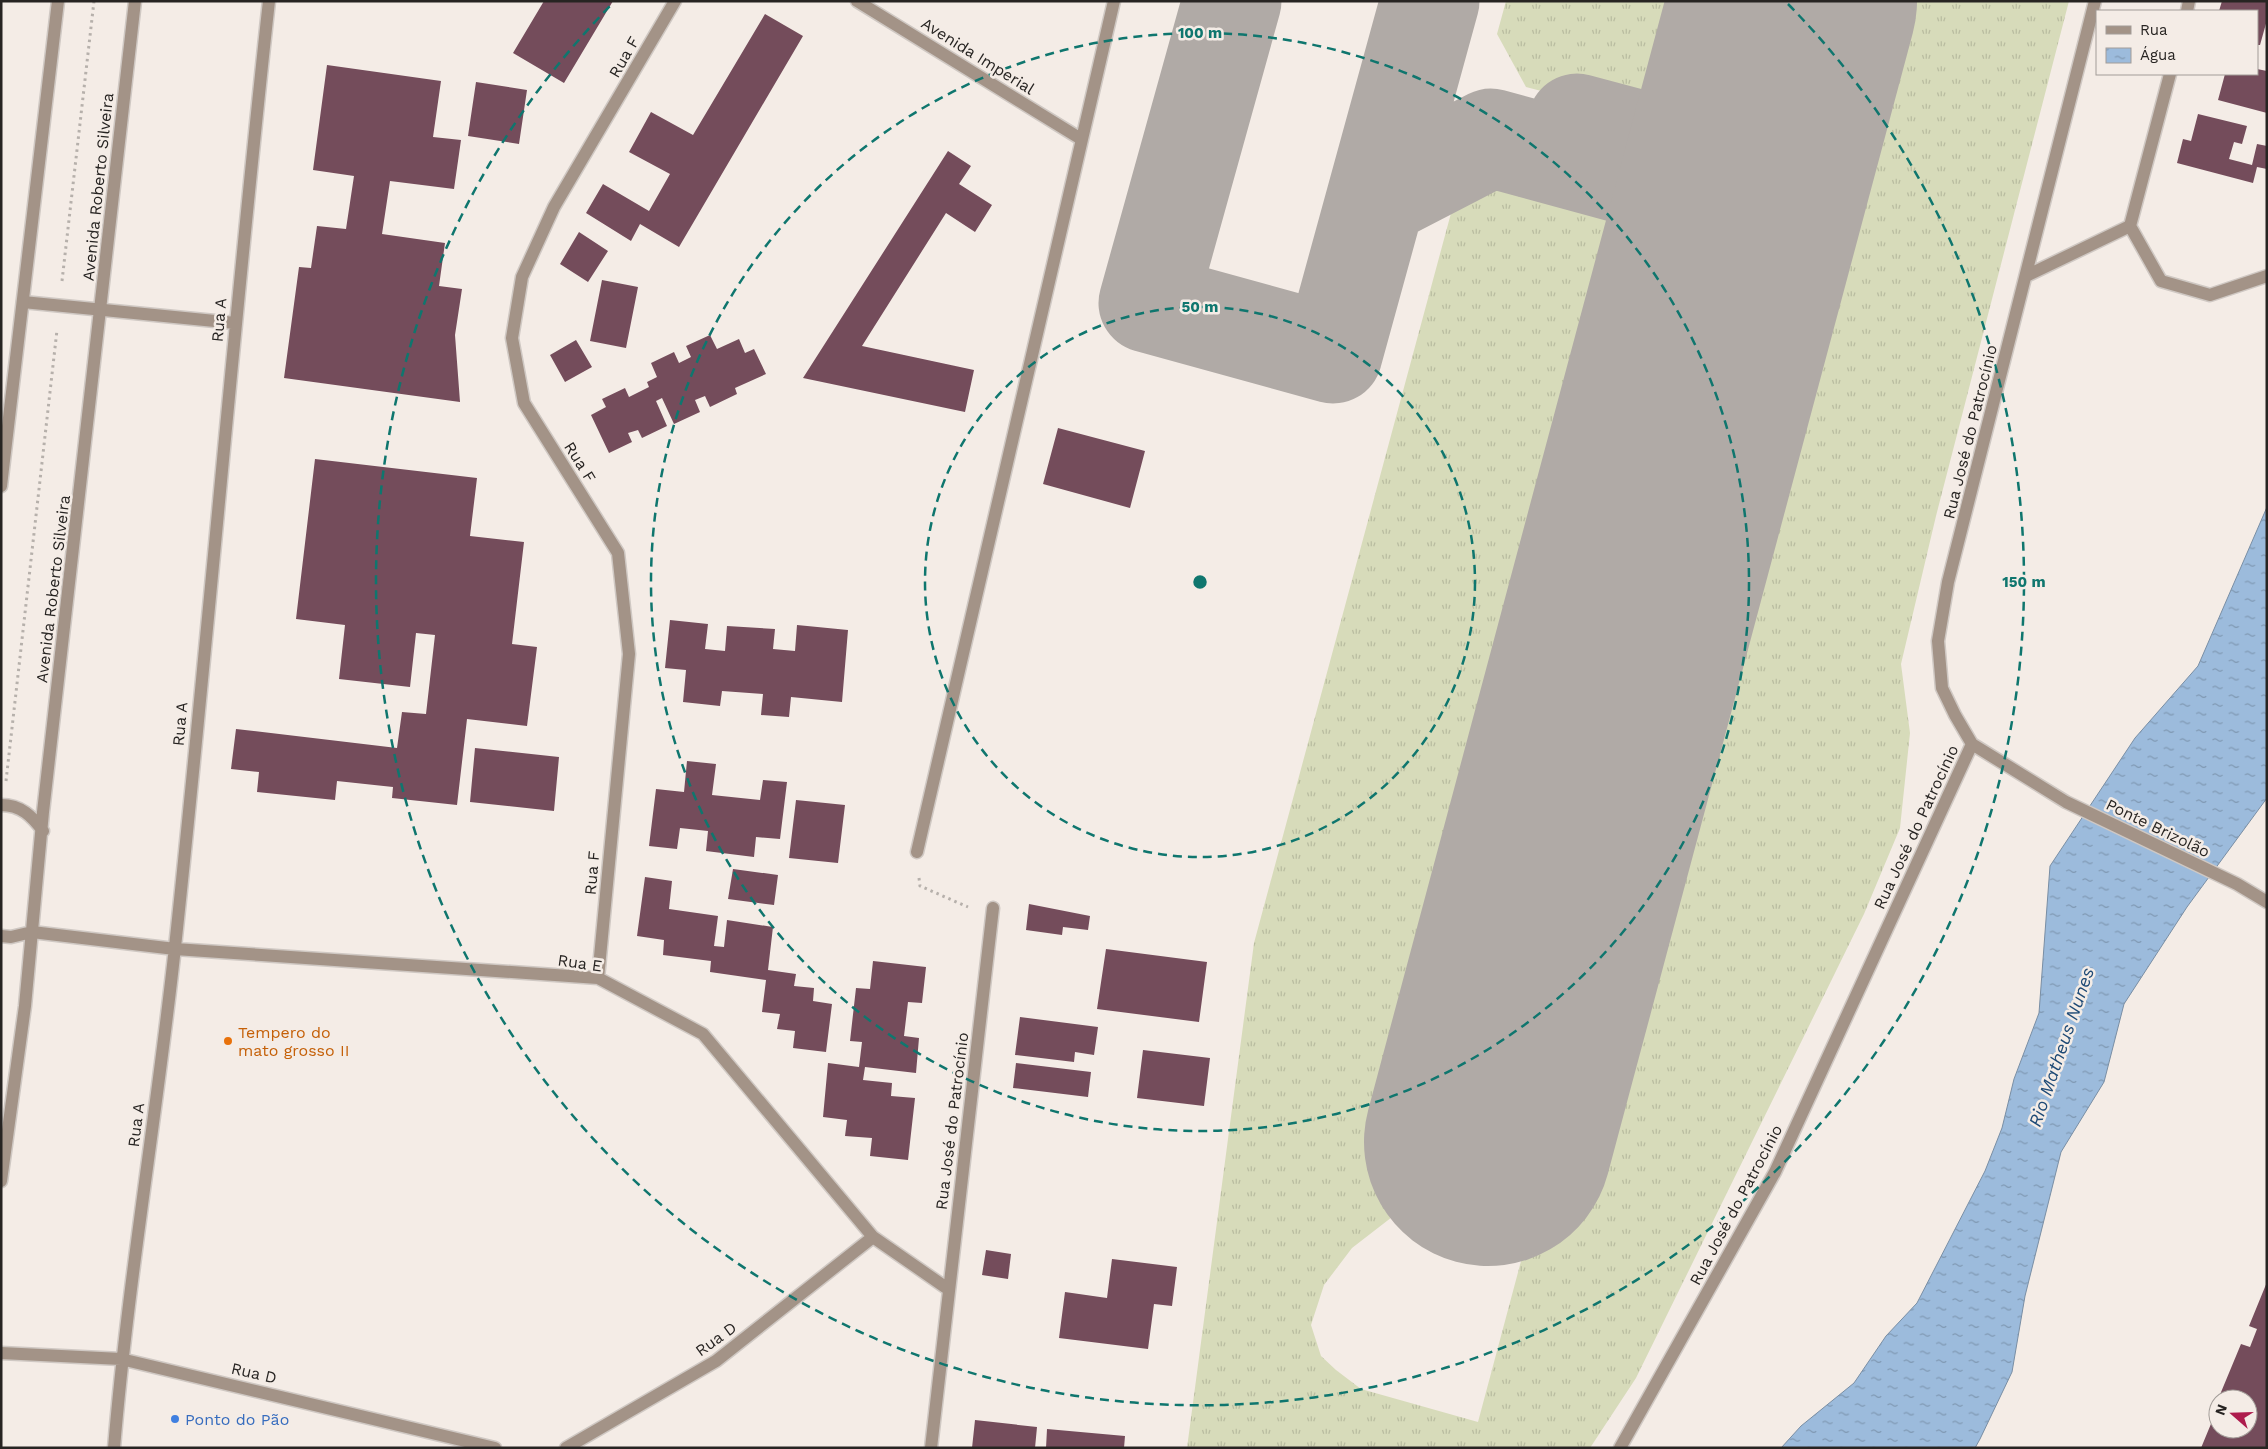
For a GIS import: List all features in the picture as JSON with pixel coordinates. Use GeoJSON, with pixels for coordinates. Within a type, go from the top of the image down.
{"type":"FeatureCollection","features":[{"type":"Feature","properties":{"kind":"street"},"geometry":{"type":"LineString","coordinates":[[1,486],[58,1]]}},
{"type":"Feature","properties":{"kind":"street","name":"Avenida Roberto Silveira"},"geometry":{"type":"LineString","coordinates":[[1,1180],[25,1006],[46,792],[135,1]]}},
{"type":"Feature","properties":{"kind":"street","name":"Rua A"},"geometry":{"type":"LineString","coordinates":[[114,1448],[121,1359],[175,949],[235,323],[269,1]]}},
{"type":"Feature","properties":{"kind":"street","name":"Rua F"},"geometry":{"type":"LineString","coordinates":[[598,978],[629,654],[618,553],[524,403],[512,338],[522,277],[554,207],[675,1]]}},
{"type":"Feature","properties":{"kind":"street","name":"Avenida Imperial"},"geometry":{"type":"LineString","coordinates":[[857,1],[1081,139]]}},
{"type":"Feature","properties":{"kind":"street"},"geometry":{"type":"LineString","coordinates":[[917,852],[1114,1]]}},
{"type":"Feature","properties":{"kind":"street","name":"Rua José do Patrocínio"},"geometry":{"type":"LineString","coordinates":[[1620,1448],[1775,1172],[1972,744],[1942,688],[1938,641],[1948,582],[2095,1]]}},
{"type":"Feature","properties":{"kind":"street"},"geometry":{"type":"LineString","coordinates":[[2170,75],[2130,226],[2161,281],[2210,295],[2267,276]]}},
{"type":"Feature","properties":{"kind":"street"},"geometry":{"type":"LineString","coordinates":[[2026,276],[2130,226]]}},
{"type":"Feature","properties":{"kind":"street"},"geometry":{"type":"LineString","coordinates":[[23,302],[101,308],[235,323]]}},
{"type":"Feature","properties":{"kind":"street","name":"Ponte Brizolão"},"geometry":{"type":"LineString","coordinates":[[1972,744],[2066,802],[2237,884],[2267,902]]}},
{"type":"Feature","properties":{"kind":"street"},"geometry":{"type":"LineString","coordinates":[[1,805],[12,805],[30,814],[43,831]]}},
{"type":"Feature","properties":{"kind":"street","name":"Rua José do Patrocínio"},"geometry":{"type":"LineString","coordinates":[[931,1448],[993,908]]}},
{"type":"Feature","properties":{"kind":"street","name":"Rua E"},"geometry":{"type":"LineString","coordinates":[[1,936],[11,937],[32,932],[175,949],[598,978],[703,1034],[872,1237],[948,1289]]}},
{"type":"Feature","properties":{"kind":"street","name":"Rua D"},"geometry":{"type":"LineString","coordinates":[[566,1448],[716,1361],[872,1237]]}},
{"type":"Feature","properties":{"kind":"street","name":"Rua D"},"geometry":{"type":"LineString","coordinates":[[1,1353],[121,1359],[495,1448]]}},
{"type":"Feature","properties":{"kind":"path"},"geometry":{"type":"LineString","coordinates":[[62,284],[94,1]]}},
{"type":"Feature","properties":{"kind":"path"},"geometry":{"type":"LineString","coordinates":[[5,790],[57,324]]}},
{"type":"Feature","properties":{"kind":"path"},"geometry":{"type":"LineString","coordinates":[[917,852],[920,886],[964,906],[993,908]]}},
{"type":"Feature","properties":{"kind":"green space"},"geometry":{"type":"Polygon","coordinates":[[[1506,1],[1732,1],[1706,98],[1656,121],[1526,87],[1497,34],[1506,1]]]}},
{"type":"Feature","properties":{"kind":"green space"},"geometry":{"type":"Polygon","coordinates":[[[1858,1],[2069,1],[1936,516],[1901,664],[1910,733],[1900,828],[1864,914],[1636,1378],[1590,1448],[1187,1448],[1254,943],[1457,191],[1503,164],[1643,205],[1663,253],[1405,1207],[1352,1248],[1324,1285],[1311,1325],[1321,1356],[1361,1389],[1478,1422],[1858,1]]]}},
{"type":"Feature","properties":{"kind":"water","name":"Rio Matheus Nunes"},"geometry":{"type":"Polygon","coordinates":[[[2267,507],[2267,798],[2187,907],[2124,1004],[2104,1082],[2061,1152],[2025,1296],[2012,1372],[1980,1439],[1975,1448],[1781,1448],[1801,1426],[1854,1383],[1886,1336],[1917,1303],[1985,1171],[2002,1128],[2014,1079],[2039,1013],[2050,866],[2135,738],[2198,666],[2267,507]]]}},
{"type":"Feature","properties":{"kind":"building"},"geometry":{"type":"Polygon","coordinates":[[[544,1],[613,1],[564,83],[513,53],[544,1]]]}},
{"type":"Feature","properties":{"kind":"building"},"geometry":{"type":"Polygon","coordinates":[[[2222,1],[2267,1],[2267,20],[2260,45],[2258,45],[2258,10],[2219,10],[2222,1]]]}},
{"type":"Feature","properties":{"kind":"building"},"geometry":{"type":"Polygon","coordinates":[[[765,14],[803,36],[679,247],[640,224],[631,241],[586,213],[603,184],[649,211],[670,174],[629,152],[651,112],[693,135],[765,14]]]}},
{"type":"Feature","properties":{"kind":"building"},"geometry":{"type":"Polygon","coordinates":[[[327,65],[441,81],[433,137],[461,140],[454,189],[390,181],[382,234],[445,243],[439,286],[462,289],[455,335],[460,402],[284,378],[299,267],[311,268],[317,226],[346,229],[354,176],[313,170],[327,65]]]}},
{"type":"Feature","properties":{"kind":"building"},"geometry":{"type":"Polygon","coordinates":[[[2258,69],[2267,71],[2267,113],[2218,100],[2225,75],[2258,75],[2258,69]]]}},
{"type":"Feature","properties":{"kind":"building"},"geometry":{"type":"Polygon","coordinates":[[[476,82],[527,90],[519,144],[468,136],[476,82]]]}},
{"type":"Feature","properties":{"kind":"building"},"geometry":{"type":"Polygon","coordinates":[[[2198,114],[2247,126],[2242,144],[2234,142],[2229,159],[2252,165],[2257,144],[2267,146],[2267,169],[2257,167],[2253,183],[2177,163],[2183,139],[2191,141],[2198,114]]]}},
{"type":"Feature","properties":{"kind":"building"},"geometry":{"type":"Polygon","coordinates":[[[948,151],[971,166],[959,184],[992,205],[975,232],[946,213],[862,346],[974,370],[965,412],[803,378],[948,151]]]}},
{"type":"Feature","properties":{"kind":"building"},"geometry":{"type":"Polygon","coordinates":[[[579,232],[608,251],[588,282],[560,264],[579,232]]]}},
{"type":"Feature","properties":{"kind":"building"},"geometry":{"type":"Polygon","coordinates":[[[602,280],[638,287],[626,348],[590,341],[602,280]]]}},
{"type":"Feature","properties":{"kind":"building"},"geometry":{"type":"Polygon","coordinates":[[[710,335],[717,349],[739,339],[745,353],[754,349],[766,374],[735,388],[737,394],[710,407],[705,396],[695,400],[700,412],[674,424],[662,398],[656,401],[667,426],[642,438],[638,430],[628,433],[632,442],[609,453],[591,415],[606,407],[602,399],[625,388],[629,397],[649,387],[647,382],[657,377],[651,363],[674,352],[679,363],[691,357],[686,346],[710,335]]]}},
{"type":"Feature","properties":{"kind":"building"},"geometry":{"type":"Polygon","coordinates":[[[576,340],[592,367],[565,382],[550,355],[576,340]]]}},
{"type":"Feature","properties":{"kind":"building"},"geometry":{"type":"Polygon","coordinates":[[[1058,428],[1145,451],[1130,508],[1043,484],[1058,428]]]}},
{"type":"Feature","properties":{"kind":"building"},"geometry":{"type":"Polygon","coordinates":[[[315,459],[477,478],[470,536],[524,542],[512,644],[537,647],[527,726],[467,719],[457,805],[392,798],[393,787],[337,781],[335,800],[257,792],[259,772],[231,769],[236,729],[397,748],[402,712],[426,714],[435,635],[416,633],[410,687],[339,679],[345,625],[296,619],[315,459]]]}},
{"type":"Feature","properties":{"kind":"building"},"geometry":{"type":"Polygon","coordinates":[[[670,620],[708,624],[705,649],[725,651],[727,626],[775,629],[773,649],[795,651],[797,625],[848,630],[842,702],[791,697],[789,717],[761,715],[763,694],[722,691],[720,706],[683,702],[686,670],[665,668],[670,620]]]}},
{"type":"Feature","properties":{"kind":"building"},"geometry":{"type":"Polygon","coordinates":[[[475,748],[559,757],[554,811],[470,802],[475,748]]]}},
{"type":"Feature","properties":{"kind":"building"},"geometry":{"type":"Polygon","coordinates":[[[687,761],[716,764],[712,795],[760,800],[763,780],[787,782],[780,839],[756,837],[754,857],[706,851],[708,831],[680,828],[677,849],[649,846],[656,789],[684,792],[687,761]]]}},
{"type":"Feature","properties":{"kind":"building"},"geometry":{"type":"Polygon","coordinates":[[[796,800],[845,805],[838,863],[789,858],[796,800]]]}},
{"type":"Feature","properties":{"kind":"building"},"geometry":{"type":"Polygon","coordinates":[[[733,869],[778,875],[774,905],[728,899],[733,869]]]}},
{"type":"Feature","properties":{"kind":"building"},"geometry":{"type":"Polygon","coordinates":[[[645,877],[672,881],[669,909],[718,916],[714,946],[724,947],[727,920],[773,927],[768,970],[796,974],[794,986],[814,988],[813,1001],[832,1004],[826,1052],[793,1048],[795,1031],[777,1029],[780,1014],[762,1012],[766,980],[710,972],[711,961],[663,955],[664,940],[637,936],[645,877]]]}},
{"type":"Feature","properties":{"kind":"building"},"geometry":{"type":"Polygon","coordinates":[[[1029,904],[1090,916],[1088,930],[1063,927],[1062,935],[1026,930],[1029,904]]]}},
{"type":"Feature","properties":{"kind":"building"},"geometry":{"type":"Polygon","coordinates":[[[1106,949],[1207,962],[1199,1022],[1097,1009],[1106,949]]]}},
{"type":"Feature","properties":{"kind":"building"},"geometry":{"type":"Polygon","coordinates":[[[873,961],[926,967],[922,1003],[908,1002],[904,1036],[919,1038],[916,1073],[865,1067],[863,1080],[892,1083],[891,1096],[915,1098],[908,1160],[870,1156],[872,1138],[845,1136],[847,1120],[823,1117],[828,1063],[859,1067],[862,1042],[850,1041],[856,988],[870,989],[873,961]]]}},
{"type":"Feature","properties":{"kind":"building"},"geometry":{"type":"Polygon","coordinates":[[[1020,1017],[1098,1027],[1094,1055],[1075,1052],[1074,1062],[1015,1055],[1020,1017]]]}},
{"type":"Feature","properties":{"kind":"building"},"geometry":{"type":"Polygon","coordinates":[[[1143,1050],[1210,1058],[1204,1106],[1137,1098],[1143,1050]]]}},
{"type":"Feature","properties":{"kind":"building"},"geometry":{"type":"Polygon","coordinates":[[[1016,1063],[1091,1072],[1088,1097],[1013,1088],[1016,1063]]]}},
{"type":"Feature","properties":{"kind":"building"},"geometry":{"type":"Polygon","coordinates":[[[986,1250],[1011,1254],[1008,1279],[982,1275],[986,1250]]]}},
{"type":"Feature","properties":{"kind":"building"},"geometry":{"type":"Polygon","coordinates":[[[1112,1259],[1177,1267],[1172,1306],[1154,1304],[1148,1349],[1059,1338],[1065,1292],[1107,1298],[1112,1259]]]}},
{"type":"Feature","properties":{"kind":"building"},"geometry":{"type":"Polygon","coordinates":[[[2267,1282],[2267,1448],[2201,1448],[2208,1431],[2208,1439],[2258,1439],[2258,1389],[2222,1389],[2241,1344],[2250,1347],[2257,1329],[2249,1326],[2267,1282]]]}},
{"type":"Feature","properties":{"kind":"building"},"geometry":{"type":"Polygon","coordinates":[[[975,1420],[1037,1427],[1035,1448],[972,1448],[975,1420]]]}},
{"type":"Feature","properties":{"kind":"building"},"geometry":{"type":"Polygon","coordinates":[[[1047,1429],[1125,1436],[1124,1448],[1046,1448],[1047,1429]]]}},
{"type":"Feature","properties":{"kind":"taxiway"},"geometry":{"type":"LineString","coordinates":[[1232,1],[1148,303],[1333,354],[1430,1]]}},
{"type":"Feature","properties":{"kind":"taxiway"},"geometry":{"type":"LineString","coordinates":[[1577,123],[1667,147],[1761,121]]}},
{"type":"Feature","properties":{"kind":"taxiway"},"geometry":{"type":"LineString","coordinates":[[1377,197],[1491,138],[1660,184],[1718,282]]}},
{"type":"Feature","properties":{"kind":"runway"},"geometry":{"type":"LineString","coordinates":[[1488,1142],[1793,1]]}},
{"type":"Feature","properties":{"kind":"place","name":"Tempero do mato grosso II"},"geometry":{"type":"Point","coordinates":[228,1041]}},
{"type":"Feature","properties":{"kind":"place","name":"Ponto do Pão"},"geometry":{"type":"Point","coordinates":[175,1419]}}]}
